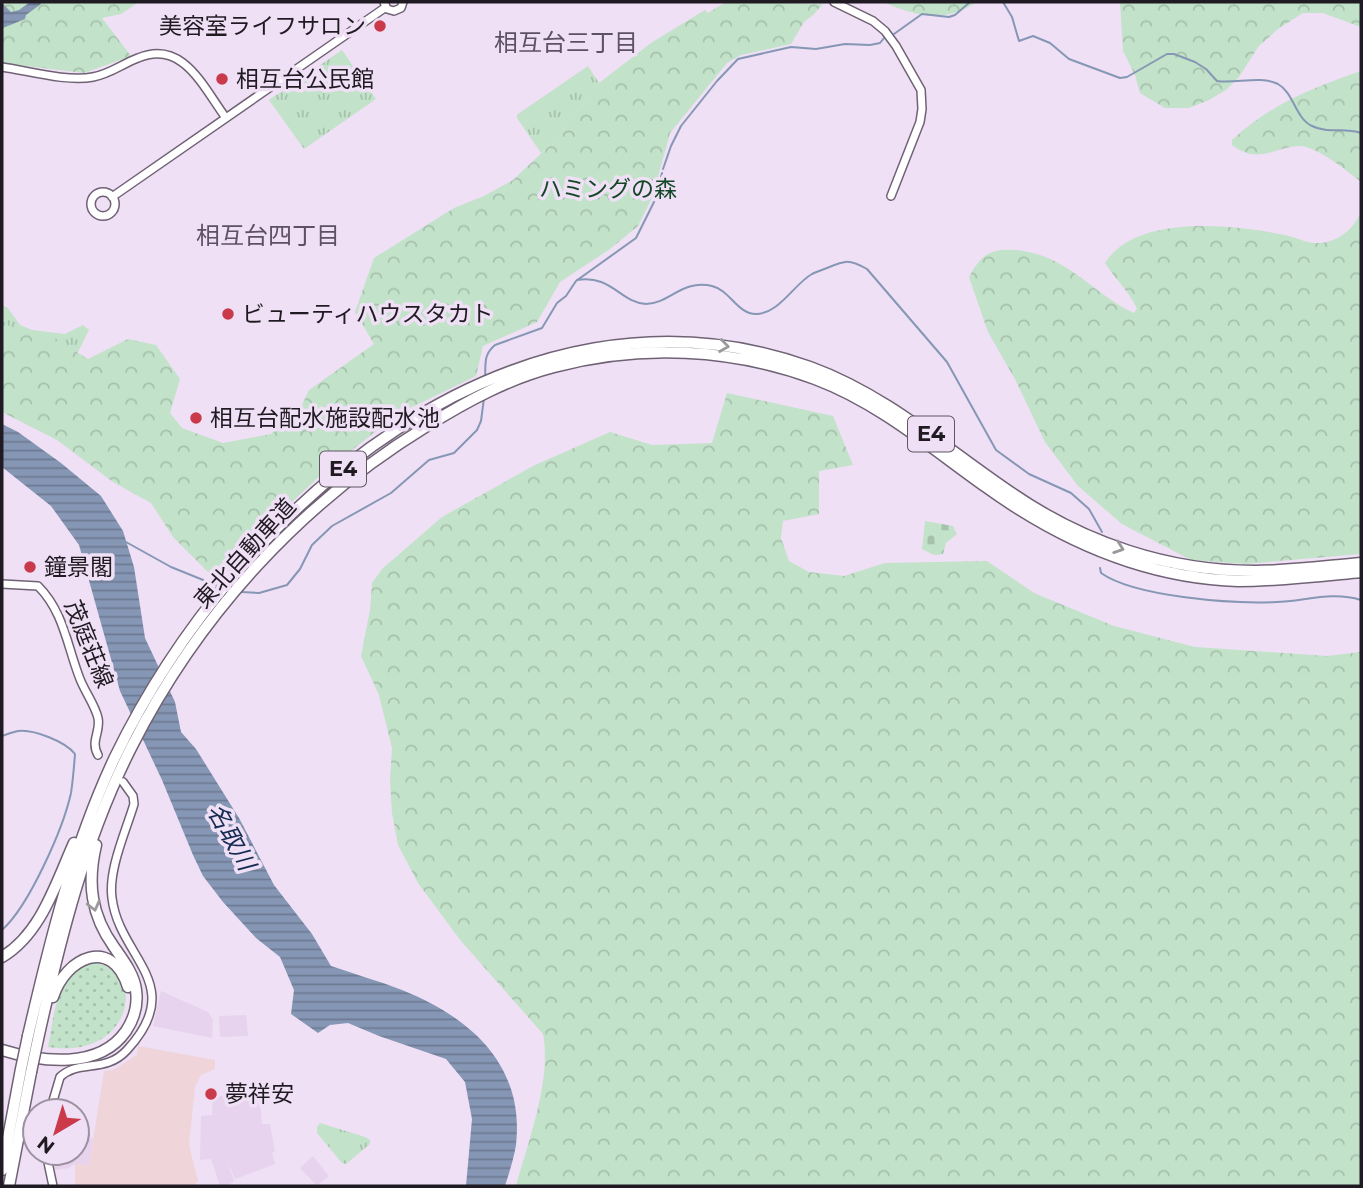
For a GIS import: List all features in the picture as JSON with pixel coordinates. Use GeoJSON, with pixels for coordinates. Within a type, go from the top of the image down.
{"type":"FeatureCollection","features":[{"type":"Feature","properties":{"kind":"highway","name":"東北自動車道"},"geometry":{"type":"LineString","coordinates":[[36,1039],[50,941],[94,806],[141,707],[186,639],[295,511],[350,464],[401,426],[428,410],[477,391],[528,364],[605,346],[633,343],[694,342],[762,353],[813,369],[873,396],[916,423],[1032,507],[1076,531],[1116,547],[1153,559],[1220,569],[1261,571],[1361,563]]}},
{"type":"Feature","properties":{"kind":"highway","name":"東北自動車道"},"geometry":{"type":"LineString","coordinates":[[491,384],[553,367],[621,354],[683,352],[755,362],[817,380],[856,398],[909,430],[1034,520],[1114,558],[1162,572],[1228,580],[1269,580],[1361,572]]}},
{"type":"Feature","properties":{"kind":"highway","name":"東北自動車道"},"geometry":{"type":"LineString","coordinates":[[2,1170],[77,884],[121,769],[126,742],[234,583]]}},
{"type":"Feature","properties":{"kind":"highway"},"geometry":{"type":"LineString","coordinates":[[2,957],[30,933],[126,742]]}},
{"type":"Feature","properties":{"kind":"highway"},"geometry":{"type":"LineString","coordinates":[[2,1046],[43,1059],[75,1059],[111,1047],[131,1022],[136,1000],[134,983],[127,966],[99,922],[91,891],[95,849],[121,769]]}},
{"type":"Feature","properties":{"kind":"highway"},"geometry":{"type":"LineString","coordinates":[[2,951],[27,930],[55,885]]}},
{"type":"Feature","properties":{"kind":"highway"},"geometry":{"type":"LineString","coordinates":[[2,1046],[38,1053],[67,1054],[95,1047],[111,1038],[125,1019],[129,1003],[126,980],[118,967],[105,959],[92,957],[70,967],[56,989],[36,1039]]}},
{"type":"Feature","properties":{"kind":"highway"},"geometry":{"type":"LineString","coordinates":[[9,1186],[13,1162],[22,1140],[29,1071]]}},
{"type":"Feature","properties":{"kind":"street"},"geometry":{"type":"LineString","coordinates":[[112,197],[385,4],[392,11],[397,10],[403,2]]}},
{"type":"Feature","properties":{"kind":"street"},"geometry":{"type":"LineString","coordinates":[[834,2],[873,21],[885,31],[921,90],[920,122],[891,196]]}},
{"type":"Feature","properties":{"kind":"street"},"geometry":{"type":"LineString","coordinates":[[2,67],[79,78],[93,77],[150,53],[163,52],[181,60],[192,70],[226,118]]}},
{"type":"Feature","properties":{"kind":"street","name":"茂庭荘線"},"geometry":{"type":"LineString","coordinates":[[2,584],[38,586],[52,600],[80,679],[97,716],[99,723],[94,743],[98,755]]}},
{"type":"Feature","properties":{"kind":"street"},"geometry":{"type":"LineString","coordinates":[[54,1097],[60,1077],[72,1069],[101,1065],[117,1059],[132,1044],[150,1013],[151,985],[142,963],[121,928],[112,900],[112,880],[134,804],[133,796],[123,782]]}},
{"type":"Feature","properties":{"kind":"street"},"geometry":{"type":"LineString","coordinates":[[49,1167],[53,1186]]}},
{"type":"Feature","properties":{"kind":"shaded area"},"geometry":{"type":"Polygon","coordinates":[[[161,991],[208,1012],[213,1020],[212,1038],[153,1026],[161,991]]]}},
{"type":"Feature","properties":{"kind":"shaded area"},"geometry":{"type":"Polygon","coordinates":[[[246,1015],[248,1036],[220,1037],[219,1016],[246,1015]]]}},
{"type":"Feature","properties":{"kind":"shaded area"},"geometry":{"type":"Polygon","coordinates":[[[138,1046],[215,1060],[215,1069],[201,1075],[195,1087],[189,1145],[198,1181],[193,1186],[75,1186],[75,1167],[91,1167],[104,1071],[113,1070],[137,1055],[138,1046]]]}},
{"type":"Feature","properties":{"kind":"shaded area"},"geometry":{"type":"Polygon","coordinates":[[[213,1096],[260,1097],[262,1124],[270,1124],[275,1164],[235,1179],[227,1160],[234,1181],[227,1186],[220,1186],[211,1159],[200,1160],[201,1116],[212,1115],[213,1096]]]}},
{"type":"Feature","properties":{"kind":"shaded area"},"geometry":{"type":"Polygon","coordinates":[[[313,1156],[329,1176],[317,1186],[300,1168],[313,1156]]]}},
{"type":"Feature","properties":{"kind":"green space"},"geometry":{"type":"Polygon","coordinates":[[[2,2],[139,2],[121,14],[102,18],[131,56],[84,73],[2,63],[2,2]]]}},
{"type":"Feature","properties":{"kind":"green space","name":"ハミングの森"},"geometry":{"type":"Polygon","coordinates":[[[726,2],[823,4],[804,22],[791,44],[741,55],[727,63],[670,133],[652,198],[638,226],[610,249],[560,282],[537,322],[483,346],[476,376],[398,414],[324,472],[265,527],[217,581],[173,537],[151,503],[113,482],[57,440],[2,412],[2,323],[32,334],[53,337],[88,359],[128,339],[156,345],[180,379],[170,413],[182,428],[223,443],[271,434],[301,407],[309,390],[374,344],[355,312],[374,258],[454,208],[513,180],[552,143],[599,83],[651,43],[705,10],[708,13],[726,2]]]}},
{"type":"Feature","properties":{"kind":"green space"},"geometry":{"type":"Polygon","coordinates":[[[883,2],[977,2],[953,13],[930,15],[907,11],[883,2]]]}},
{"type":"Feature","properties":{"kind":"green space"},"geometry":{"type":"Polygon","coordinates":[[[1120,2],[1361,2],[1361,27],[1323,13],[1303,13],[1278,29],[1258,47],[1239,77],[1226,90],[1189,108],[1165,108],[1140,93],[1135,75],[1123,51],[1120,2]]]}},
{"type":"Feature","properties":{"kind":"green space"},"geometry":{"type":"Polygon","coordinates":[[[342,50],[376,99],[304,149],[269,100],[342,50]]]}},
{"type":"Feature","properties":{"kind":"green space"},"geometry":{"type":"Polygon","coordinates":[[[588,66],[599,83],[541,153],[517,118],[518,114],[588,66]]]}},
{"type":"Feature","properties":{"kind":"green space"},"geometry":{"type":"Polygon","coordinates":[[[1361,71],[1361,182],[1332,160],[1307,147],[1250,154],[1232,145],[1232,140],[1247,127],[1277,107],[1309,91],[1361,71]]]}},
{"type":"Feature","properties":{"kind":"green space"},"geometry":{"type":"Polygon","coordinates":[[[1361,211],[1361,554],[1245,564],[1191,560],[1122,524],[1078,486],[1045,442],[1016,381],[988,332],[969,277],[982,258],[993,252],[1016,250],[1034,253],[1065,267],[1134,313],[1137,309],[1134,303],[1105,263],[1120,247],[1140,236],[1188,226],[1215,226],[1264,231],[1323,243],[1344,234],[1361,211]]]}},
{"type":"Feature","properties":{"kind":"green space"},"geometry":{"type":"Polygon","coordinates":[[[2,306],[7,307],[20,325],[32,330],[65,334],[83,325],[89,330],[71,366],[2,328],[2,306]]]}},
{"type":"Feature","properties":{"kind":"green space"},"geometry":{"type":"Polygon","coordinates":[[[727,393],[833,416],[853,465],[819,471],[819,514],[783,521],[781,538],[789,561],[809,572],[844,576],[885,563],[987,561],[1034,593],[1114,626],[1195,647],[1327,656],[1361,652],[1361,1186],[516,1186],[542,1090],[545,1052],[543,1034],[461,941],[418,883],[398,845],[390,781],[392,748],[379,695],[361,656],[372,583],[382,569],[442,517],[533,466],[610,432],[652,445],[712,443],[727,393]]]}},
{"type":"Feature","properties":{"kind":"green space"},"geometry":{"type":"Polygon","coordinates":[[[925,521],[953,526],[957,534],[946,543],[943,554],[934,555],[922,549],[925,521]]]}},
{"type":"Feature","properties":{"kind":"green space"},"geometry":{"type":"Polygon","coordinates":[[[92,963],[110,968],[121,979],[126,995],[124,1011],[115,1027],[99,1040],[77,1048],[48,1047],[55,1010],[64,985],[80,967],[92,963]]]}},
{"type":"Feature","properties":{"kind":"green space"},"geometry":{"type":"Polygon","coordinates":[[[320,1123],[365,1137],[370,1140],[370,1144],[346,1164],[342,1163],[317,1133],[320,1123]]]}},
{"type":"Feature","properties":{"kind":"water"},"geometry":{"type":"Polygon","coordinates":[[[30,2],[41,4],[26,15],[25,19],[3,28],[2,3],[11,12],[30,2]]]}},
{"type":"Feature","properties":{"kind":"water","name":"名取川"},"geometry":{"type":"Polygon","coordinates":[[[2,424],[18,432],[61,463],[101,496],[123,531],[134,567],[145,638],[175,702],[181,732],[196,749],[239,818],[274,885],[312,934],[331,966],[402,990],[450,1014],[488,1048],[502,1068],[512,1091],[516,1116],[516,1145],[505,1186],[466,1186],[472,1119],[465,1082],[446,1059],[348,1023],[330,1025],[318,1033],[291,1014],[294,990],[280,957],[256,938],[223,902],[203,876],[193,855],[162,780],[120,691],[79,545],[51,506],[2,467],[2,424]]]}},
{"type":"Feature","properties":{"kind":"waterway"},"geometry":{"type":"LineString","coordinates":[[894,34],[922,14],[949,17],[970,2]]}},
{"type":"Feature","properties":{"kind":"waterway"},"geometry":{"type":"LineString","coordinates":[[1003,2],[1012,17],[1019,41],[1033,36],[1050,43],[1069,59],[1120,78],[1127,77],[1167,54],[1174,54],[1195,62],[1217,81],[1271,81],[1288,93],[1302,117],[1312,126],[1324,130],[1361,133]]}},
{"type":"Feature","properties":{"kind":"waterway"},"geometry":{"type":"LineString","coordinates":[[663,169],[681,126],[738,59],[791,47],[816,49],[845,44],[870,45],[880,43],[884,38]]}},
{"type":"Feature","properties":{"kind":"waterway"},"geometry":{"type":"LineString","coordinates":[[485,378],[487,356],[495,345],[542,328],[557,303],[566,296],[576,281],[636,238],[655,200],[662,173]]}},
{"type":"Feature","properties":{"kind":"waterway"},"geometry":{"type":"LineString","coordinates":[[577,280],[599,281],[629,299],[646,304],[662,300],[692,286],[712,286],[724,292],[744,310],[756,314],[772,309],[814,273],[843,262],[861,266],[867,269],[947,362],[996,450],[1029,474],[1071,493],[1089,509],[1102,532]]}},
{"type":"Feature","properties":{"kind":"waterway"},"geometry":{"type":"LineString","coordinates":[[241,592],[259,593],[287,585],[300,569],[312,545],[332,526],[391,493],[429,460],[454,453],[477,430],[484,398]]}},
{"type":"Feature","properties":{"kind":"waterway"},"geometry":{"type":"LineString","coordinates":[[126,542],[171,567],[218,586]]}},
{"type":"Feature","properties":{"kind":"waterway"},"geometry":{"type":"LineString","coordinates":[[1100,568],[1101,573],[1137,588],[1185,597],[1258,602],[1329,596],[1361,600]]}},
{"type":"Feature","properties":{"kind":"waterway"},"geometry":{"type":"LineString","coordinates":[[2,736],[18,731],[41,734],[71,749],[75,754],[71,793],[53,846],[34,886],[2,930]]}},
{"type":"Feature","properties":{"kind":"place","name":"美容室ライフサロン"},"geometry":{"type":"Point","coordinates":[380,26]}},
{"type":"Feature","properties":{"kind":"place","name":"相互台公民館"},"geometry":{"type":"Point","coordinates":[222,79]}},
{"type":"Feature","properties":{"kind":"place","name":"ビューティハウスタカト"},"geometry":{"type":"Point","coordinates":[228,314]}},
{"type":"Feature","properties":{"kind":"place","name":"相互台配水施設配水池"},"geometry":{"type":"Point","coordinates":[196,418]}},
{"type":"Feature","properties":{"kind":"place","name":"鐘景閣"},"geometry":{"type":"Point","coordinates":[30,567]}},
{"type":"Feature","properties":{"kind":"place","name":"夢祥安"},"geometry":{"type":"Point","coordinates":[211,1094]}},
{"type":"Feature","properties":{"kind":"district","name":"相互台三丁目"},"geometry":{"type":"Point","coordinates":[566,43]}},
{"type":"Feature","properties":{"kind":"district","name":"相互台四丁目"},"geometry":{"type":"Point","coordinates":[268,236]}}]}
